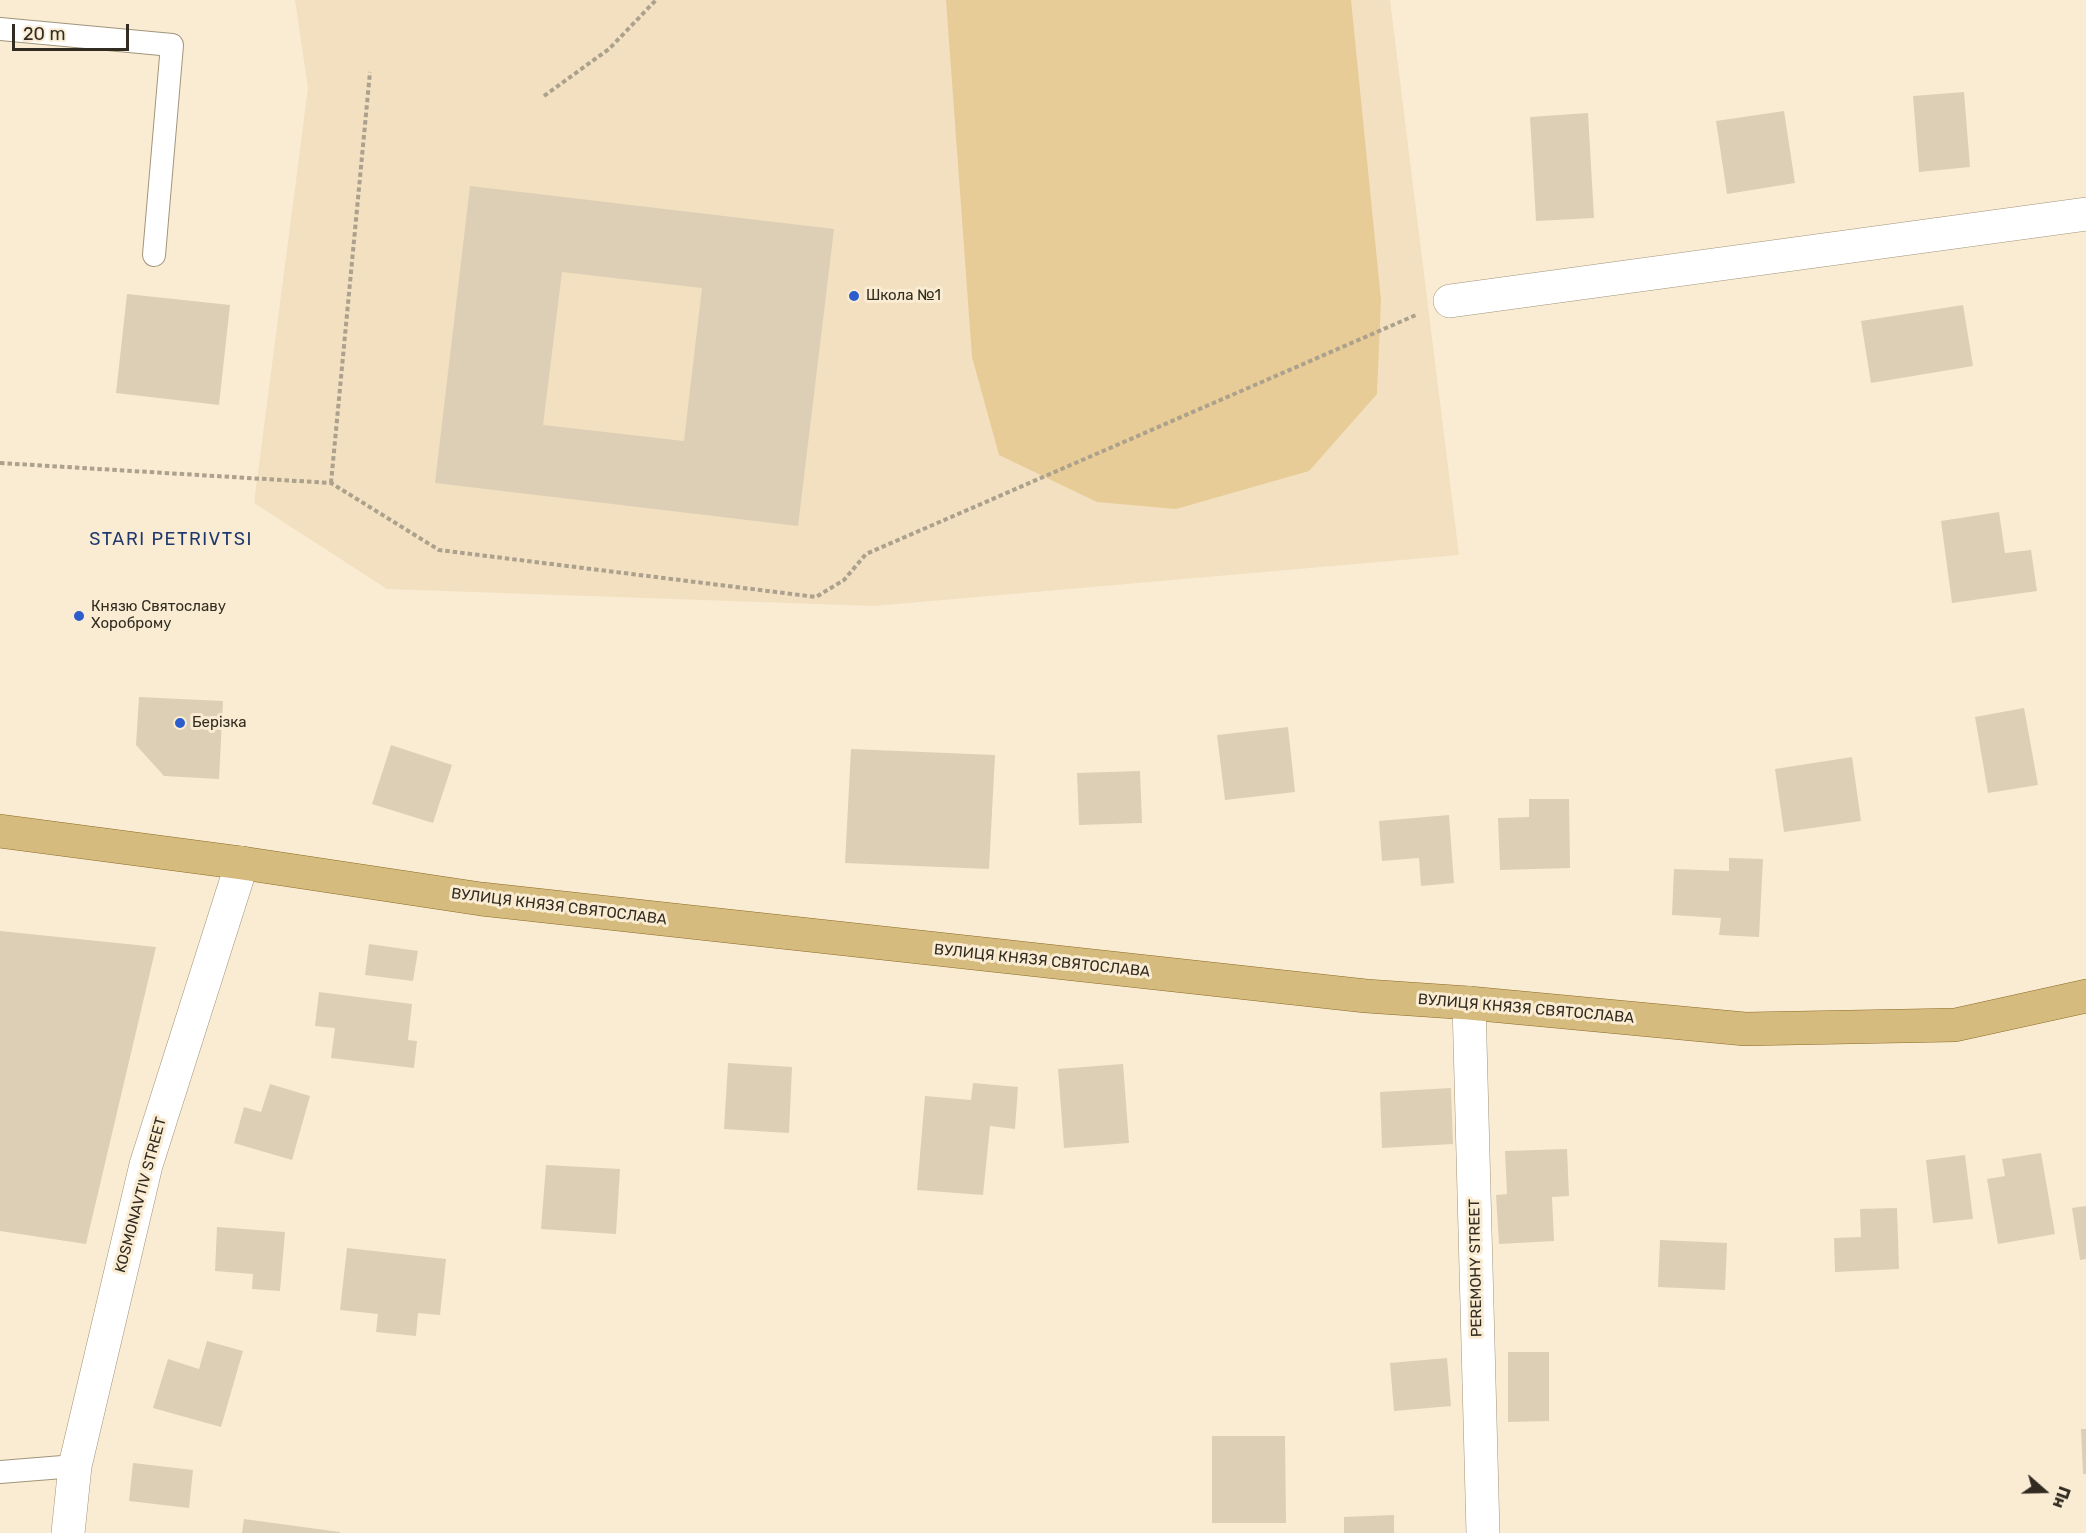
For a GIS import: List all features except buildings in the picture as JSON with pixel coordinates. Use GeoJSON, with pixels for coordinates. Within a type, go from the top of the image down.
{"type":"FeatureCollection","features":[{"type":"Feature","properties":{"kind":"main road","name":"ВУЛИЦЯ КНЯЗЯ СВЯТОСЛАВА"},"geometry":{"type":"LineString","coordinates":[[0,831],[242,863],[504,902],[1366,996],[1469,1003],[1744,1029],[1955,1025],[2086,996]]}},
{"type":"Feature","properties":{"kind":"street"},"geometry":{"type":"LineString","coordinates":[[1450,301],[2086,214]]}},
{"type":"Feature","properties":{"kind":"street","name":"KOSMONAVTIV STREET"},"geometry":{"type":"LineString","coordinates":[[68,1533],[75,1466],[146,1165],[242,863]]}},
{"type":"Feature","properties":{"kind":"street","name":"PEREMOHY STREET"},"geometry":{"type":"LineString","coordinates":[[1469,1003],[1483,1533]]}},
{"type":"Feature","properties":{"kind":"lane"},"geometry":{"type":"LineString","coordinates":[[0,28],[172,45],[154,255]]}},
{"type":"Feature","properties":{"kind":"lane"},"geometry":{"type":"LineString","coordinates":[[0,1472],[75,1466]]}},
{"type":"Feature","properties":{"kind":"path"},"geometry":{"type":"LineString","coordinates":[[544,96],[609,50],[656,0]]}},
{"type":"Feature","properties":{"kind":"path"},"geometry":{"type":"LineString","coordinates":[[331,483],[370,72]]}},
{"type":"Feature","properties":{"kind":"path"},"geometry":{"type":"LineString","coordinates":[[0,462],[331,483],[439,550],[816,597],[844,580],[866,554],[1450,301]]}},
{"type":"Feature","properties":{"kind":"shaded area","name":"Школа №1"},"geometry":{"type":"Polygon","coordinates":[[[295,0],[1390,0],[1459,555],[874,606],[387,589],[254,503],[308,88],[295,0]]]}},
{"type":"Feature","properties":{"kind":"shaded area"},"geometry":{"type":"Polygon","coordinates":[[[946,0],[1351,0],[1381,300],[1377,394],[1309,471],[1176,509],[1097,502],[999,455],[972,357],[946,0]]]}},
{"type":"Feature","properties":{"kind":"place","name":"Школа №1"},"geometry":{"type":"Point","coordinates":[854,296]}},
{"type":"Feature","properties":{"kind":"place","name":"Князю Святославу Хороброму"},"geometry":{"type":"Point","coordinates":[79,616]}},
{"type":"Feature","properties":{"kind":"place","name":"Берізка"},"geometry":{"type":"Point","coordinates":[180,723]}},
{"type":"Feature","properties":{"kind":"district","name":"STARI PETRIVTSI"},"geometry":{"type":"Point","coordinates":[171,540]}}]}
